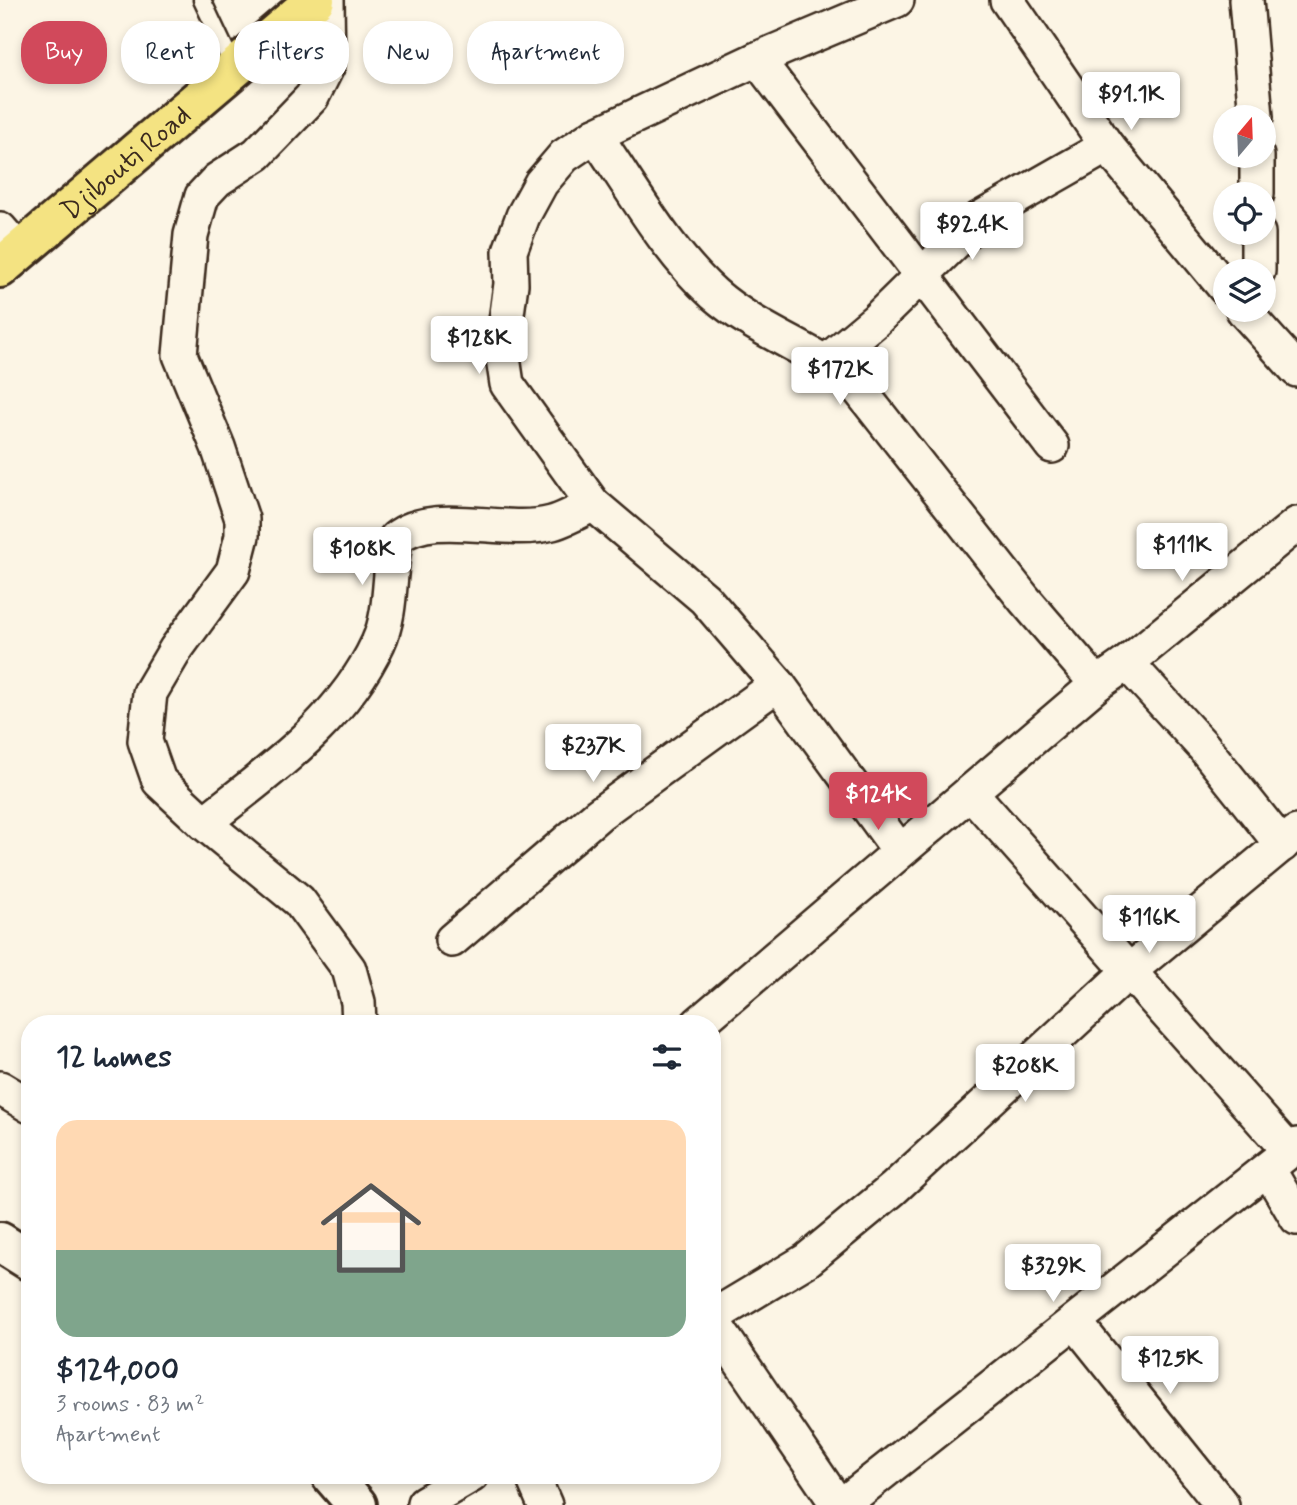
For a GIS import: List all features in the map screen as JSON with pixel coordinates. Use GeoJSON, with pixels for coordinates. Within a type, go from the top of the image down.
{"type":"FeatureCollection","features":[{"type":"Feature","properties":{"kind":"main road","name":"Djibouti Road"},"geometry":{"type":"LineString","coordinates":[[290,21],[315,0]]}},
{"type":"Feature","properties":{"kind":"main road","name":"Djibouti Road"},"geometry":{"type":"LineString","coordinates":[[7,249],[234,68]]}},
{"type":"Feature","properties":{"kind":"main road"},"geometry":{"type":"LineString","coordinates":[[0,1242],[21,1255]]}},
{"type":"Feature","properties":{"kind":"main road"},"geometry":{"type":"LineString","coordinates":[[339,1484],[357,1505]]}},
{"type":"Feature","properties":{"kind":"street"},"geometry":{"type":"LineString","coordinates":[[327,0],[328,65],[312,97],[257,154],[217,180],[202,196],[191,235],[180,355],[218,447],[242,519],[242,536],[233,571],[176,649],[150,693],[145,741],[159,780],[204,823],[299,901],[349,969],[359,1015]]}},
{"type":"Feature","properties":{"kind":"street"},"geometry":{"type":"LineString","coordinates":[[897,0],[757,59],[595,135],[564,156],[541,183],[523,216],[510,251],[511,284],[502,351],[507,384],[593,505],[705,599],[778,684],[899,850]]}},
{"type":"Feature","properties":{"kind":"street"},"geometry":{"type":"LineString","coordinates":[[1007,0],[1107,146],[1213,274]]}},
{"type":"Feature","properties":{"kind":"street"},"geometry":{"type":"LineString","coordinates":[[1246,0],[1255,105]]}},
{"type":"Feature","properties":{"kind":"street"},"geometry":{"type":"LineString","coordinates":[[757,59],[1052,446]]}},
{"type":"Feature","properties":{"kind":"street"},"geometry":{"type":"LineString","coordinates":[[595,135],[674,248],[713,293],[758,326],[827,361],[850,378],[880,412],[958,517],[1097,684]]}},
{"type":"Feature","properties":{"kind":"street"},"geometry":{"type":"LineString","coordinates":[[827,361],[979,219],[1107,146]]}},
{"type":"Feature","properties":{"kind":"street"},"geometry":{"type":"LineString","coordinates":[[1259,322],[1297,369]]}},
{"type":"Feature","properties":{"kind":"street"},"geometry":{"type":"LineString","coordinates":[[204,823],[294,751],[345,699],[379,642],[396,538],[408,528],[431,522],[466,526],[551,523],[593,505]]}},
{"type":"Feature","properties":{"kind":"street"},"geometry":{"type":"LineString","coordinates":[[708,1015],[1097,684],[1127,663],[1297,524]]}},
{"type":"Feature","properties":{"kind":"street"},"geometry":{"type":"LineString","coordinates":[[721,1313],[807,1260],[893,1189],[1128,972],[1289,838],[1127,663]]}},
{"type":"Feature","properties":{"kind":"street"},"geometry":{"type":"LineString","coordinates":[[452,940],[599,814],[778,684]]}},
{"type":"Feature","properties":{"kind":"street"},"geometry":{"type":"LineString","coordinates":[[971,793],[1284,1155],[1297,1218]]}},
{"type":"Feature","properties":{"kind":"street"},"geometry":{"type":"LineString","coordinates":[[0,1088],[21,1101]]}},
{"type":"Feature","properties":{"kind":"street"},"geometry":{"type":"LineString","coordinates":[[721,1332],[840,1505],[1284,1155]]}},
{"type":"Feature","properties":{"kind":"street"},"geometry":{"type":"LineString","coordinates":[[1075,1322],[1222,1505]]}},
{"type":"Feature","properties":{"kind":"street"},"geometry":{"type":"LineString","coordinates":[[424,1503],[457,1484]]}},
{"type":"Feature","properties":{"kind":"street"},"geometry":{"type":"LineString","coordinates":[[536,1484],[545,1505]]}},
{"type":"Feature","properties":{"kind":"lane"},"geometry":{"type":"LineString","coordinates":[[202,0],[234,68]]}}]}
